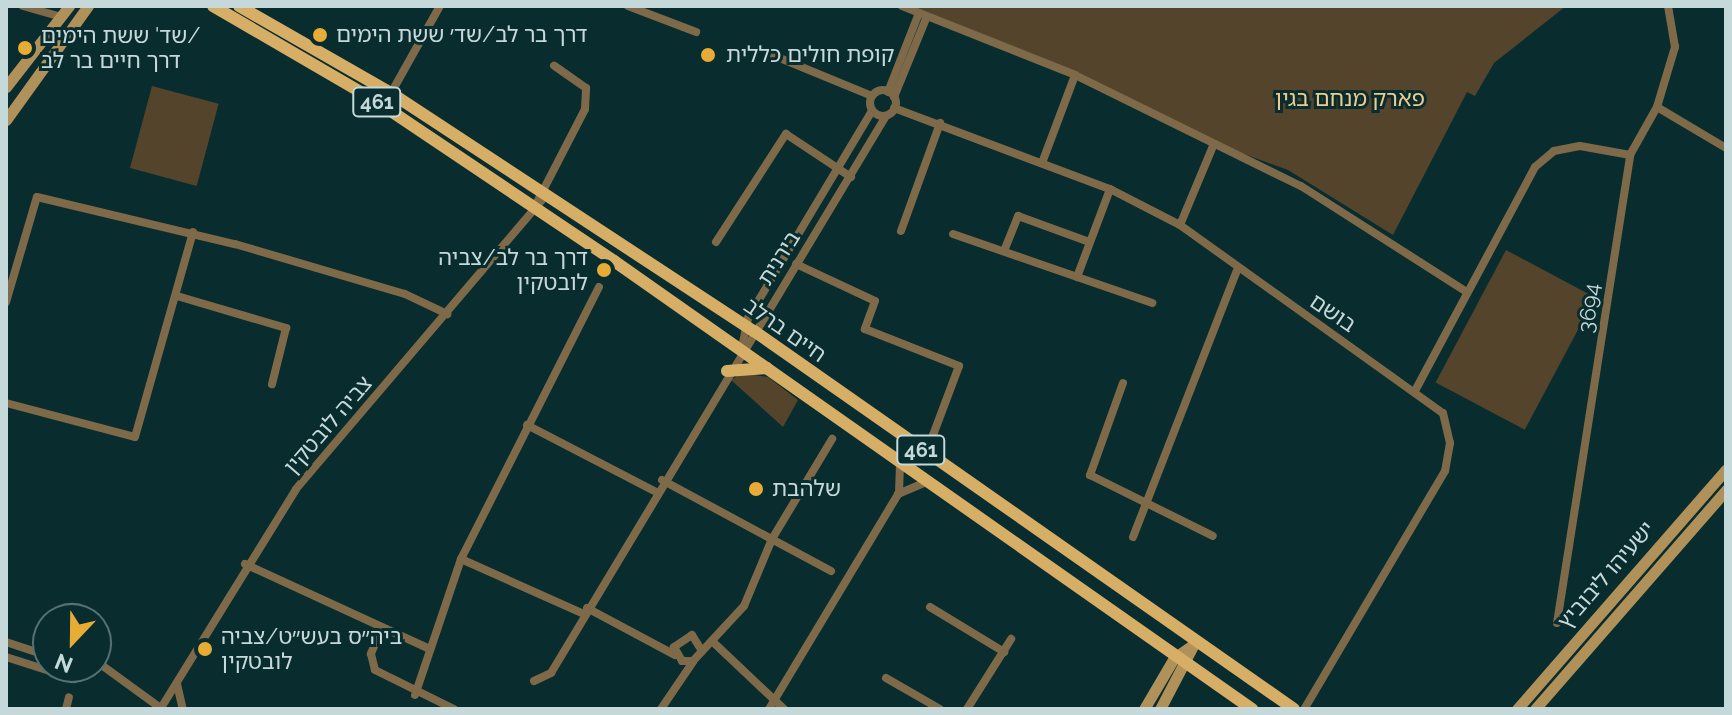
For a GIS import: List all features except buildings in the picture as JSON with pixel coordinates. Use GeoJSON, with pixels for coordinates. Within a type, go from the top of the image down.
{"type":"FeatureCollection","features":[{"type":"Feature","properties":{"kind":"main road","name":"חיים ברלב"},"geometry":{"type":"LineString","coordinates":[[213,6],[389,110],[742,349],[1174,658],[1252,709]]}},
{"type":"Feature","properties":{"kind":"main road","name":"חיים ברלב"},"geometry":{"type":"LineString","coordinates":[[239,6],[391,93],[750,328],[1194,644],[1294,709]]}},
{"type":"Feature","properties":{"kind":"main road"},"geometry":{"type":"LineString","coordinates":[[727,371],[769,368]]}},
{"type":"Feature","properties":{"kind":"street"},"geometry":{"type":"LineString","coordinates":[[23,6],[61,17]]}},
{"type":"Feature","properties":{"kind":"street"},"geometry":{"type":"LineString","coordinates":[[6,87],[69,6]]}},
{"type":"Feature","properties":{"kind":"street"},"geometry":{"type":"LineString","coordinates":[[6,120],[10,104],[88,6]]}},
{"type":"Feature","properties":{"kind":"street"},"geometry":{"type":"LineString","coordinates":[[389,110],[391,93],[440,6]]}},
{"type":"Feature","properties":{"kind":"street"},"geometry":{"type":"LineString","coordinates":[[628,6],[696,32]]}},
{"type":"Feature","properties":{"kind":"street"},"geometry":{"type":"LineString","coordinates":[[902,6],[1075,75],[1213,146],[1301,186],[1467,292]]}},
{"type":"Feature","properties":{"kind":"street","name":"3694"},"geometry":{"type":"LineString","coordinates":[[1557,623],[1630,155],[1657,107],[1675,47],[1668,6]]}},
{"type":"Feature","properties":{"kind":"street"},"geometry":{"type":"LineString","coordinates":[[894,108],[891,94],[923,14]]}},
{"type":"Feature","properties":{"kind":"street"},"geometry":{"type":"LineString","coordinates":[[770,54],[872,96],[891,94]]}},
{"type":"Feature","properties":{"kind":"street","name":"צביה לובטקין"},"geometry":{"type":"LineString","coordinates":[[162,709],[245,564],[296,489],[534,209],[585,109],[586,88],[554,66]]}},
{"type":"Feature","properties":{"kind":"street"},"geometry":{"type":"LineString","coordinates":[[1042,163],[1075,75]]}},
{"type":"Feature","properties":{"kind":"street"},"geometry":{"type":"LineString","coordinates":[[872,96],[872,111],[886,116]]}},
{"type":"Feature","properties":{"kind":"street"},"geometry":{"type":"LineString","coordinates":[[1657,107],[1726,148]]}},
{"type":"Feature","properties":{"kind":"street","name":"בושם"},"geometry":{"type":"LineString","coordinates":[[894,108],[1110,189],[1180,225],[1416,389],[1443,413],[1449,431],[1445,471],[1304,709]]}},
{"type":"Feature","properties":{"kind":"street","name":"בירנית"},"geometry":{"type":"LineString","coordinates":[[750,328],[796,264],[886,116],[894,108]]}},
{"type":"Feature","properties":{"kind":"street","name":"בירנית"},"geometry":{"type":"LineString","coordinates":[[534,681],[551,673],[742,349],[750,328],[872,111]]}},
{"type":"Feature","properties":{"kind":"street"},"geometry":{"type":"LineString","coordinates":[[901,231],[940,123]]}},
{"type":"Feature","properties":{"kind":"street"},"geometry":{"type":"LineString","coordinates":[[716,242],[786,134],[851,177]]}},
{"type":"Feature","properties":{"kind":"street"},"geometry":{"type":"LineString","coordinates":[[1180,225],[1213,146]]}},
{"type":"Feature","properties":{"kind":"street"},"geometry":{"type":"LineString","coordinates":[[1416,389],[1535,167],[1554,151],[1580,146],[1630,155]]}},
{"type":"Feature","properties":{"kind":"street"},"geometry":{"type":"LineString","coordinates":[[1077,277],[1110,189]]}},
{"type":"Feature","properties":{"kind":"street"},"geometry":{"type":"LineString","coordinates":[[6,302],[37,197],[193,232],[405,294],[447,314]]}},
{"type":"Feature","properties":{"kind":"street"},"geometry":{"type":"LineString","coordinates":[[1004,251],[1018,216],[1089,242]]}},
{"type":"Feature","properties":{"kind":"street"},"geometry":{"type":"LineString","coordinates":[[6,403],[135,437],[193,232]]}},
{"type":"Feature","properties":{"kind":"street"},"geometry":{"type":"LineString","coordinates":[[953,234],[1152,303]]}},
{"type":"Feature","properties":{"kind":"street"},"geometry":{"type":"LineString","coordinates":[[796,264],[875,301],[865,329],[959,366],[933,435],[936,460]]}},
{"type":"Feature","properties":{"kind":"street"},"geometry":{"type":"LineString","coordinates":[[1133,537],[1238,268]]}},
{"type":"Feature","properties":{"kind":"street"},"geometry":{"type":"LineString","coordinates":[[415,695],[461,559],[599,287]]}},
{"type":"Feature","properties":{"kind":"street"},"geometry":{"type":"LineString","coordinates":[[177,296],[286,328],[272,384]]}},
{"type":"Feature","properties":{"kind":"street"},"geometry":{"type":"LineString","coordinates":[[1123,383],[1090,475],[1213,536]]}},
{"type":"Feature","properties":{"kind":"street"},"geometry":{"type":"LineString","coordinates":[[527,425],[656,492]]}},
{"type":"Feature","properties":{"kind":"street"},"geometry":{"type":"LineString","coordinates":[[914,445],[933,435]]}},
{"type":"Feature","properties":{"kind":"street"},"geometry":{"type":"LineString","coordinates":[[661,709],[693,661],[744,606],[772,539],[832,439]]}},
{"type":"Feature","properties":{"kind":"street"},"geometry":{"type":"LineString","coordinates":[[898,494],[899,461]]}},
{"type":"Feature","properties":{"kind":"street","name":"ישעיהו ליבוביץ"},"geometry":{"type":"LineString","coordinates":[[1517,709],[1726,469]]}},
{"type":"Feature","properties":{"kind":"street"},"geometry":{"type":"LineString","coordinates":[[662,480],[831,571]]}},
{"type":"Feature","properties":{"kind":"street"},"geometry":{"type":"LineString","coordinates":[[771,706],[829,598],[898,494],[914,482],[931,483]]}},
{"type":"Feature","properties":{"kind":"street","name":"ישעיהו ליבוביץ"},"geometry":{"type":"LineString","coordinates":[[1535,709],[1726,490]]}},
{"type":"Feature","properties":{"kind":"street"},"geometry":{"type":"LineString","coordinates":[[461,559],[586,611],[693,661]]}},
{"type":"Feature","properties":{"kind":"street"},"geometry":{"type":"LineString","coordinates":[[245,564],[381,630],[430,649]]}},
{"type":"Feature","properties":{"kind":"street"},"geometry":{"type":"LineString","coordinates":[[930,607],[1004,652]]}},
{"type":"Feature","properties":{"kind":"street"},"geometry":{"type":"LineString","coordinates":[[381,630],[371,663],[415,695],[454,709]]}},
{"type":"Feature","properties":{"kind":"street"},"geometry":{"type":"LineString","coordinates":[[675,655],[686,635],[699,639],[702,651]]}},
{"type":"Feature","properties":{"kind":"street"},"geometry":{"type":"LineString","coordinates":[[967,709],[1011,639]]}},
{"type":"Feature","properties":{"kind":"street"},"geometry":{"type":"LineString","coordinates":[[712,641],[771,706],[784,709]]}},
{"type":"Feature","properties":{"kind":"street"},"geometry":{"type":"LineString","coordinates":[[7,644],[32,651]]}},
{"type":"Feature","properties":{"kind":"street"},"geometry":{"type":"LineString","coordinates":[[1144,709],[1174,658],[1194,644]]}},
{"type":"Feature","properties":{"kind":"street"},"geometry":{"type":"LineString","coordinates":[[1160,709],[1186,666],[1194,644]]}},
{"type":"Feature","properties":{"kind":"street"},"geometry":{"type":"LineString","coordinates":[[6,657],[32,665]]}},
{"type":"Feature","properties":{"kind":"street"},"geometry":{"type":"LineString","coordinates":[[112,675],[162,709]]}},
{"type":"Feature","properties":{"kind":"street"},"geometry":{"type":"LineString","coordinates":[[886,678],[940,709]]}},
{"type":"Feature","properties":{"kind":"street"},"geometry":{"type":"LineString","coordinates":[[177,684],[183,709]]}},
{"type":"Feature","properties":{"kind":"street"},"geometry":{"type":"LineString","coordinates":[[66,709],[69,697]]}},
{"type":"Feature","properties":{"kind":"green space","name":"פארק מנחם בגין"},"geometry":{"type":"Polygon","coordinates":[[[913,6],[1566,6],[1494,63],[1475,96],[1467,92],[1393,235],[1288,170],[1214,143],[1077,72],[913,6]]]}},
{"type":"Feature","properties":{"kind":"green space"},"geometry":{"type":"Polygon","coordinates":[[[152,86],[219,104],[197,186],[130,168],[152,86]]]}},
{"type":"Feature","properties":{"kind":"green space"},"geometry":{"type":"Polygon","coordinates":[[[1506,250],[1595,297],[1525,430],[1436,382],[1506,250]]]}},
{"type":"Feature","properties":{"kind":"green space"},"geometry":{"type":"Polygon","coordinates":[[[742,373],[768,377],[798,400],[783,427],[731,380],[742,373]]]}},
{"type":"Feature","properties":{"kind":"place","name":"דרך בר לב/שד׳ ששת הימים"},"geometry":{"type":"Point","coordinates":[320,35]}},
{"type":"Feature","properties":{"kind":"place","name":"שד' ששת הימים/ דרך חיים בר לב"},"geometry":{"type":"Point","coordinates":[25,48]}},
{"type":"Feature","properties":{"kind":"place","name":"קופת חולים כללית"},"geometry":{"type":"Point","coordinates":[708,55]}},
{"type":"Feature","properties":{"kind":"place","name":"דרך בר לב/צביה לובטקין"},"geometry":{"type":"Point","coordinates":[604,270]}},
{"type":"Feature","properties":{"kind":"place","name":"שלהבת"},"geometry":{"type":"Point","coordinates":[756,489]}},
{"type":"Feature","properties":{"kind":"place","name":"ביה״ס בעש״ט/צביה לובטקין"},"geometry":{"type":"Point","coordinates":[205,649]}}]}
